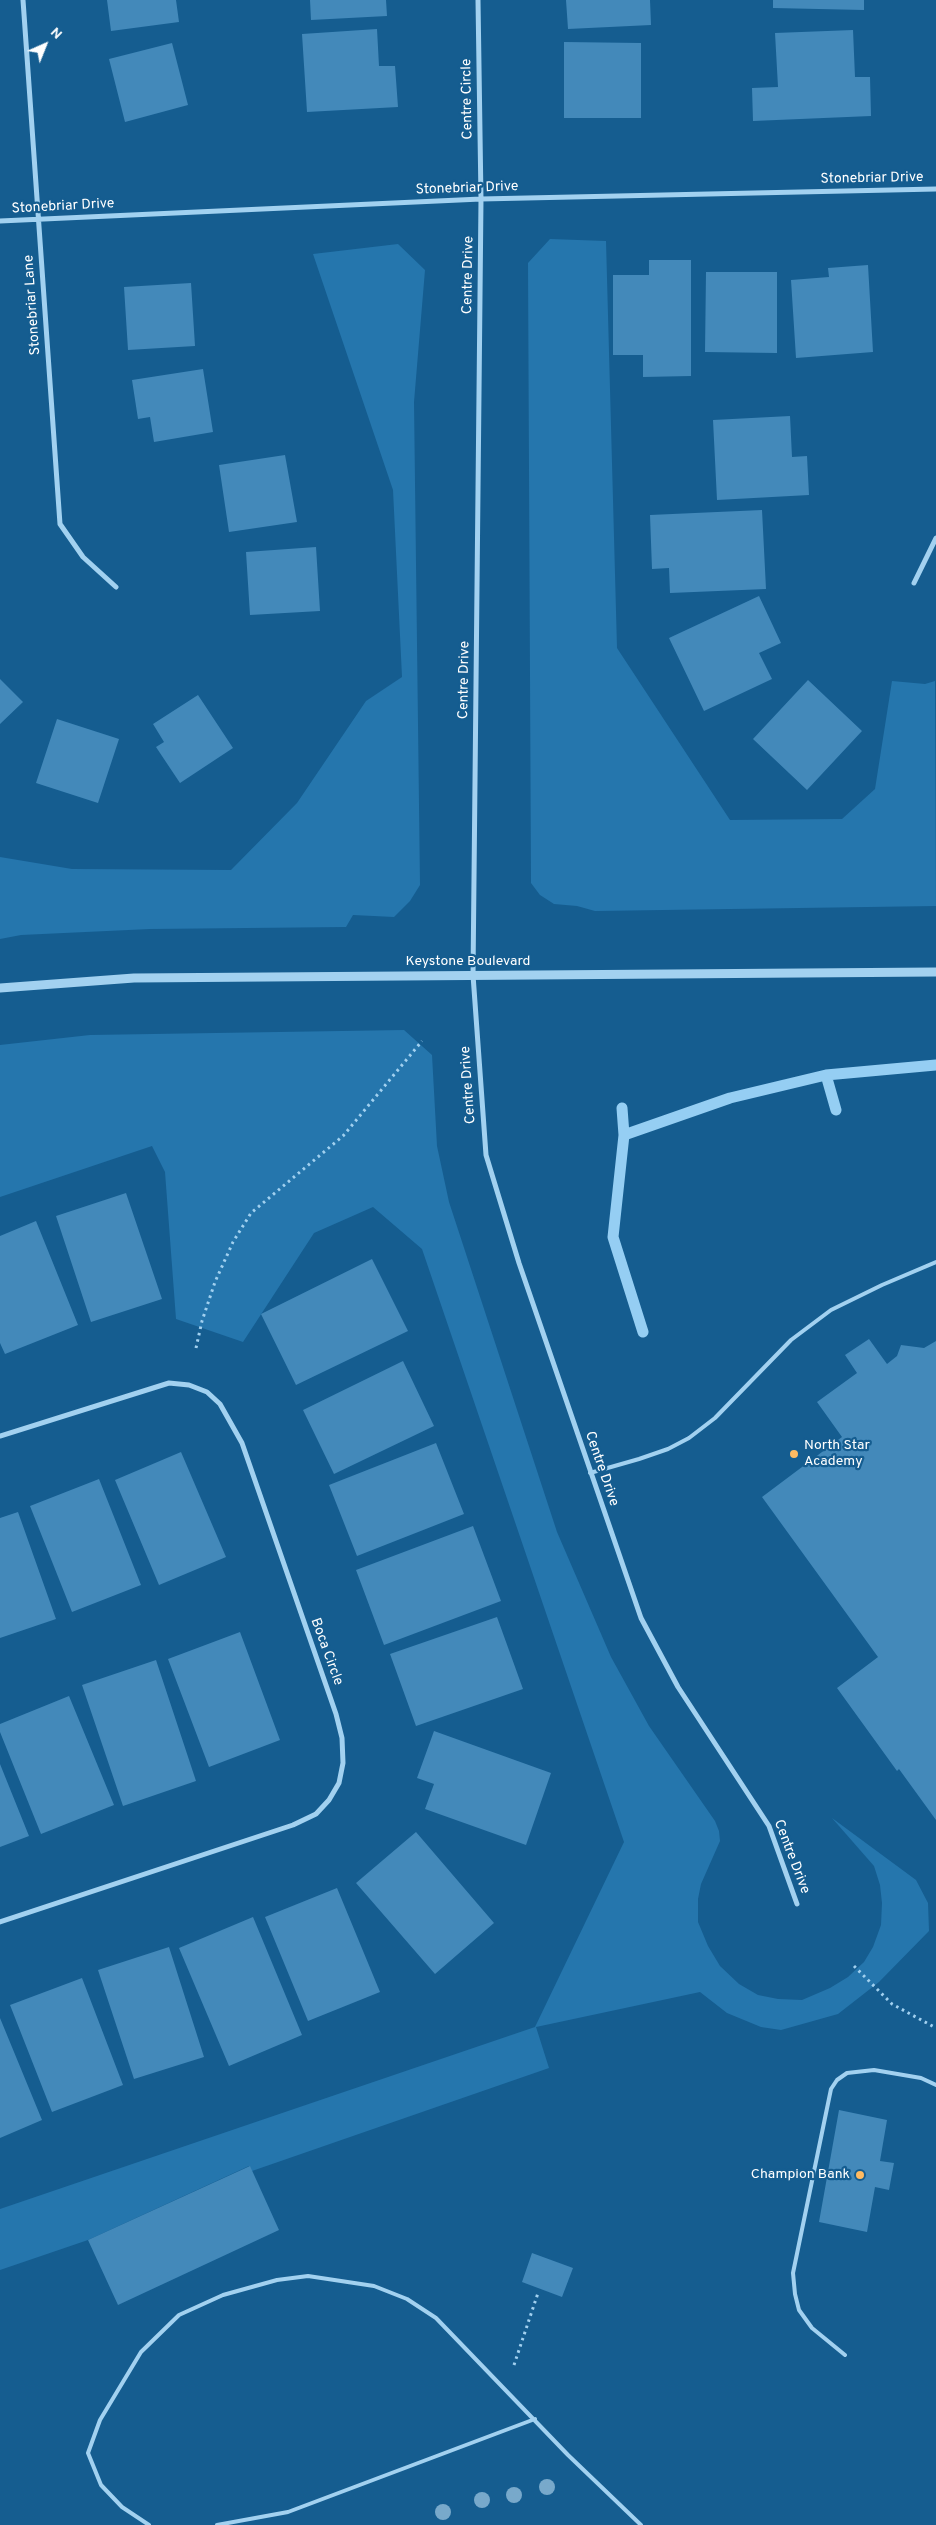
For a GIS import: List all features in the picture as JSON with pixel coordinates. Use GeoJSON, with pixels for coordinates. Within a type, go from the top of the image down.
{"type":"FeatureCollection","features":[{"type":"Feature","properties":{"kind":"street","name":"Stonebriar Lane"},"geometry":{"type":"LineString","coordinates":[[24,0],[60,524],[83,557],[116,587]]}},
{"type":"Feature","properties":{"kind":"street","name":"Centre Circle"},"geometry":{"type":"LineString","coordinates":[[478,0],[481,198]]}},
{"type":"Feature","properties":{"kind":"street","name":"Stonebriar Drive"},"geometry":{"type":"LineString","coordinates":[[0,221],[481,198],[936,188]]}},
{"type":"Feature","properties":{"kind":"street","name":"Centre Drive"},"geometry":{"type":"LineString","coordinates":[[481,198],[473,975],[486,1156],[519,1263],[641,1618],[678,1687],[769,1826],[797,1904]]}},
{"type":"Feature","properties":{"kind":"street"},"geometry":{"type":"LineString","coordinates":[[914,583],[936,538]]}},
{"type":"Feature","properties":{"kind":"street","name":"Keystone Boulevard"},"geometry":{"type":"LineString","coordinates":[[0,988],[134,978],[936,972]]}},
{"type":"Feature","properties":{"kind":"street","name":"Boca Circle"},"geometry":{"type":"LineString","coordinates":[[0,1436],[169,1383],[189,1385],[208,1392],[220,1404],[242,1442],[336,1714],[342,1738],[343,1763],[339,1783],[329,1800],[316,1814],[292,1826],[0,1922]]}},
{"type":"Feature","properties":{"kind":"lane"},"geometry":{"type":"LineString","coordinates":[[590,1473],[660,1452],[689,1438],[715,1418],[791,1340],[831,1310],[882,1285],[936,1262]]}},
{"type":"Feature","properties":{"kind":"lane"},"geometry":{"type":"LineString","coordinates":[[844,2355],[812,2328],[800,2310],[795,2294],[793,2274],[831,2089],[847,2073],[874,2070],[921,2078],[936,2085]]}},
{"type":"Feature","properties":{"kind":"lane"},"geometry":{"type":"LineString","coordinates":[[148,2525],[122,2507],[101,2485],[88,2453],[100,2420],[141,2352],[179,2315],[223,2295],[277,2280],[308,2276],[374,2286],[407,2299],[436,2318],[505,2390],[641,2525]]}},
{"type":"Feature","properties":{"kind":"lane"},"geometry":{"type":"LineString","coordinates":[[217,2525],[288,2512],[535,2419]]}},
{"type":"Feature","properties":{"kind":"path"},"geometry":{"type":"LineString","coordinates":[[196,1348],[202,1321],[215,1282],[233,1242],[251,1213],[343,1136],[422,1040]]}},
{"type":"Feature","properties":{"kind":"path"},"geometry":{"type":"LineString","coordinates":[[854,1966],[892,2004],[936,2028]]}},
{"type":"Feature","properties":{"kind":"path"},"geometry":{"type":"LineString","coordinates":[[505,2390],[538,2292]]}},
{"type":"Feature","properties":{"kind":"shaded area"},"geometry":{"type":"Polygon","coordinates":[[[550,239],[606,241],[617,648],[730,820],[842,819],[875,789],[892,681],[925,684],[935,681],[936,906],[595,911],[577,906],[554,904],[540,895],[531,883],[528,263],[550,239]]]}},
{"type":"Feature","properties":{"kind":"shaded area"},"geometry":{"type":"Polygon","coordinates":[[[398,244],[425,270],[414,402],[420,885],[410,901],[394,917],[353,915],[346,927],[150,929],[21,935],[0,939],[0,857],[72,869],[231,870],[297,803],[366,701],[402,677],[393,490],[313,254],[398,244]]]}},
{"type":"Feature","properties":{"kind":"shaded area"},"geometry":{"type":"Polygon","coordinates":[[[404,1030],[432,1055],[437,1146],[449,1202],[557,1532],[611,1657],[649,1726],[715,1821],[719,1831],[720,1841],[701,1884],[698,1899],[698,1922],[708,1946],[720,1966],[739,1984],[758,1995],[778,1999],[802,2000],[830,1988],[848,1977],[864,1962],[873,1947],[881,1925],[882,1903],[880,1885],[874,1866],[832,1818],[916,1880],[928,1903],[929,1931],[879,1982],[838,2014],[781,2030],[761,2027],[727,2013],[700,1992],[536,2027],[549,2068],[252,2171],[249,2166],[88,2240],[0,2270],[0,2209],[535,2027],[624,1842],[422,1249],[373,1207],[314,1233],[243,1342],[176,1319],[165,1172],[152,1146],[0,1197],[0,1045],[90,1035],[404,1030]]]}},
{"type":"Feature","properties":{"kind":"building"},"geometry":{"type":"Polygon","coordinates":[[[107,0],[176,0],[179,22],[111,31],[107,0]]]}},
{"type":"Feature","properties":{"kind":"building"},"geometry":{"type":"Polygon","coordinates":[[[310,0],[386,0],[387,16],[311,20],[310,0]]]}},
{"type":"Feature","properties":{"kind":"building"},"geometry":{"type":"Polygon","coordinates":[[[566,0],[650,0],[651,25],[568,29],[566,0]]]}},
{"type":"Feature","properties":{"kind":"building"},"geometry":{"type":"Polygon","coordinates":[[[773,0],[864,0],[864,10],[773,8],[773,0]]]}},
{"type":"Feature","properties":{"kind":"building"},"geometry":{"type":"Polygon","coordinates":[[[377,29],[379,66],[395,66],[398,107],[307,112],[302,34],[377,29]]]}},
{"type":"Feature","properties":{"kind":"building"},"geometry":{"type":"Polygon","coordinates":[[[853,30],[855,77],[870,77],[871,116],[753,121],[752,88],[778,87],[775,33],[853,30]]]}},
{"type":"Feature","properties":{"kind":"building"},"geometry":{"type":"Polygon","coordinates":[[[564,42],[641,43],[641,118],[564,118],[564,42]]]}},
{"type":"Feature","properties":{"kind":"building"},"geometry":{"type":"Polygon","coordinates":[[[172,43],[188,105],[125,122],[109,59],[172,43]]]}},
{"type":"Feature","properties":{"kind":"building"},"geometry":{"type":"Polygon","coordinates":[[[649,260],[691,260],[691,376],[643,377],[643,355],[613,355],[613,275],[649,275],[649,260]]]}},
{"type":"Feature","properties":{"kind":"building"},"geometry":{"type":"Polygon","coordinates":[[[868,265],[873,352],[796,358],[791,280],[829,277],[828,268],[868,265]]]}},
{"type":"Feature","properties":{"kind":"building"},"geometry":{"type":"Polygon","coordinates":[[[706,272],[777,272],[777,353],[705,352],[706,272]]]}},
{"type":"Feature","properties":{"kind":"building"},"geometry":{"type":"Polygon","coordinates":[[[191,283],[195,346],[128,350],[124,287],[191,283]]]}},
{"type":"Feature","properties":{"kind":"building"},"geometry":{"type":"Polygon","coordinates":[[[203,369],[213,432],[154,442],[150,417],[138,419],[132,380],[203,369]]]}},
{"type":"Feature","properties":{"kind":"building"},"geometry":{"type":"Polygon","coordinates":[[[790,416],[792,457],[807,456],[809,495],[717,500],[713,420],[790,416]]]}},
{"type":"Feature","properties":{"kind":"building"},"geometry":{"type":"Polygon","coordinates":[[[285,455],[297,522],[229,532],[219,465],[285,455]]]}},
{"type":"Feature","properties":{"kind":"building"},"geometry":{"type":"Polygon","coordinates":[[[762,510],[766,589],[670,593],[669,568],[652,569],[650,515],[762,510]]]}},
{"type":"Feature","properties":{"kind":"building"},"geometry":{"type":"Polygon","coordinates":[[[316,547],[320,611],[250,615],[246,552],[316,547]]]}},
{"type":"Feature","properties":{"kind":"building"},"geometry":{"type":"Polygon","coordinates":[[[759,596],[781,643],[759,653],[772,679],[704,711],[669,638],[759,596]]]}},
{"type":"Feature","properties":{"kind":"building"},"geometry":{"type":"Polygon","coordinates":[[[0,679],[23,702],[0,724],[0,679]]]}},
{"type":"Feature","properties":{"kind":"building"},"geometry":{"type":"Polygon","coordinates":[[[808,680],[862,731],[807,790],[753,739],[808,680]]]}},
{"type":"Feature","properties":{"kind":"building"},"geometry":{"type":"Polygon","coordinates":[[[198,695],[233,748],[180,783],[156,747],[164,742],[153,724],[198,695]]]}},
{"type":"Feature","properties":{"kind":"building"},"geometry":{"type":"Polygon","coordinates":[[[57,719],[119,739],[98,803],[36,783],[57,719]]]}},
{"type":"Feature","properties":{"kind":"building"},"geometry":{"type":"Polygon","coordinates":[[[126,1193],[162,1299],[91,1322],[56,1216],[126,1193]]]}},
{"type":"Feature","properties":{"kind":"building"},"geometry":{"type":"Polygon","coordinates":[[[36,1221],[78,1325],[5,1354],[0,1343],[0,1236],[36,1221]]]}},
{"type":"Feature","properties":{"kind":"building"},"geometry":{"type":"Polygon","coordinates":[[[372,1259],[408,1331],[296,1385],[261,1314],[372,1259]]]}},
{"type":"Feature","properties":{"kind":"building"},"geometry":{"type":"Polygon","coordinates":[[[869,1339],[887,1364],[897,1356],[901,1345],[924,1348],[936,1341],[936,1820],[899,1769],[897,1771],[837,1688],[878,1657],[762,1497],[842,1437],[817,1402],[857,1373],[845,1355],[869,1339]]]}},
{"type":"Feature","properties":{"kind":"building"},"geometry":{"type":"Polygon","coordinates":[[[403,1361],[434,1426],[334,1474],[303,1410],[403,1361]]]}},
{"type":"Feature","properties":{"kind":"building"},"geometry":{"type":"Polygon","coordinates":[[[436,1443],[464,1514],[357,1556],[329,1485],[436,1443]]]}},
{"type":"Feature","properties":{"kind":"building"},"geometry":{"type":"Polygon","coordinates":[[[181,1452],[226,1557],[159,1585],[115,1480],[181,1452]]]}},
{"type":"Feature","properties":{"kind":"building"},"geometry":{"type":"Polygon","coordinates":[[[99,1479],[141,1585],[72,1612],[30,1506],[99,1479]]]}},
{"type":"Feature","properties":{"kind":"building"},"geometry":{"type":"Polygon","coordinates":[[[18,1512],[56,1619],[0,1638],[0,1518],[18,1512]]]}},
{"type":"Feature","properties":{"kind":"building"},"geometry":{"type":"Polygon","coordinates":[[[473,1526],[501,1601],[384,1645],[356,1570],[473,1526]]]}},
{"type":"Feature","properties":{"kind":"building"},"geometry":{"type":"Polygon","coordinates":[[[497,1617],[523,1689],[416,1726],[390,1654],[497,1617]]]}},
{"type":"Feature","properties":{"kind":"building"},"geometry":{"type":"Polygon","coordinates":[[[240,1632],[280,1740],[209,1767],[168,1659],[240,1632]]]}},
{"type":"Feature","properties":{"kind":"building"},"geometry":{"type":"Polygon","coordinates":[[[156,1660],[196,1781],[123,1806],[82,1685],[156,1660]]]}},
{"type":"Feature","properties":{"kind":"building"},"geometry":{"type":"Polygon","coordinates":[[[69,1696],[114,1805],[41,1834],[0,1732],[0,1724],[69,1696]]]}},
{"type":"Feature","properties":{"kind":"building"},"geometry":{"type":"Polygon","coordinates":[[[434,1731],[551,1773],[526,1845],[425,1809],[434,1784],[417,1778],[434,1731]]]}},
{"type":"Feature","properties":{"kind":"building"},"geometry":{"type":"Polygon","coordinates":[[[0,1764],[29,1836],[0,1847],[0,1764]]]}},
{"type":"Feature","properties":{"kind":"building"},"geometry":{"type":"Polygon","coordinates":[[[416,1832],[494,1923],[435,1974],[356,1883],[416,1832]]]}},
{"type":"Feature","properties":{"kind":"building"},"geometry":{"type":"Polygon","coordinates":[[[337,1888],[380,1992],[308,2021],[265,1917],[337,1888]]]}},
{"type":"Feature","properties":{"kind":"building"},"geometry":{"type":"Polygon","coordinates":[[[253,1917],[302,2035],[229,2066],[179,1948],[253,1917]]]}},
{"type":"Feature","properties":{"kind":"building"},"geometry":{"type":"Polygon","coordinates":[[[169,1947],[204,2057],[134,2079],[98,1970],[169,1947]]]}},
{"type":"Feature","properties":{"kind":"building"},"geometry":{"type":"Polygon","coordinates":[[[82,1978],[123,2085],[52,2112],[10,2005],[82,1978]]]}},
{"type":"Feature","properties":{"kind":"building"},"geometry":{"type":"Polygon","coordinates":[[[0,2018],[42,2120],[0,2138],[0,2018]]]}},
{"type":"Feature","properties":{"kind":"building","name":"Champion Bank"},"geometry":{"type":"Polygon","coordinates":[[[839,2110],[887,2120],[880,2161],[894,2163],[889,2190],[875,2187],[867,2232],[819,2222],[839,2110]]]}},
{"type":"Feature","properties":{"kind":"building"},"geometry":{"type":"Polygon","coordinates":[[[250,2166],[279,2230],[118,2305],[88,2240],[250,2166]]]}},
{"type":"Feature","properties":{"kind":"building"},"geometry":{"type":"Polygon","coordinates":[[[532,2253],[573,2268],[562,2297],[522,2282],[532,2253]]]}},
{"type":"Feature","properties":{"kind":"waterway"},"geometry":{"type":"LineString","coordinates":[[624,1135],[730,1098],[826,1075],[936,1065]]}},
{"type":"Feature","properties":{"kind":"waterway"},"geometry":{"type":"LineString","coordinates":[[826,1075],[836,1110]]}},
{"type":"Feature","properties":{"kind":"waterway"},"geometry":{"type":"LineString","coordinates":[[622,1108],[624,1135],[613,1237],[643,1332]]}},
{"type":"Feature","properties":{"kind":"place","name":"North Star Academy"},"geometry":{"type":"Point","coordinates":[794,1454]}},
{"type":"Feature","properties":{"kind":"place","name":"Champion Bank"},"geometry":{"type":"Point","coordinates":[860,2175]}}]}
